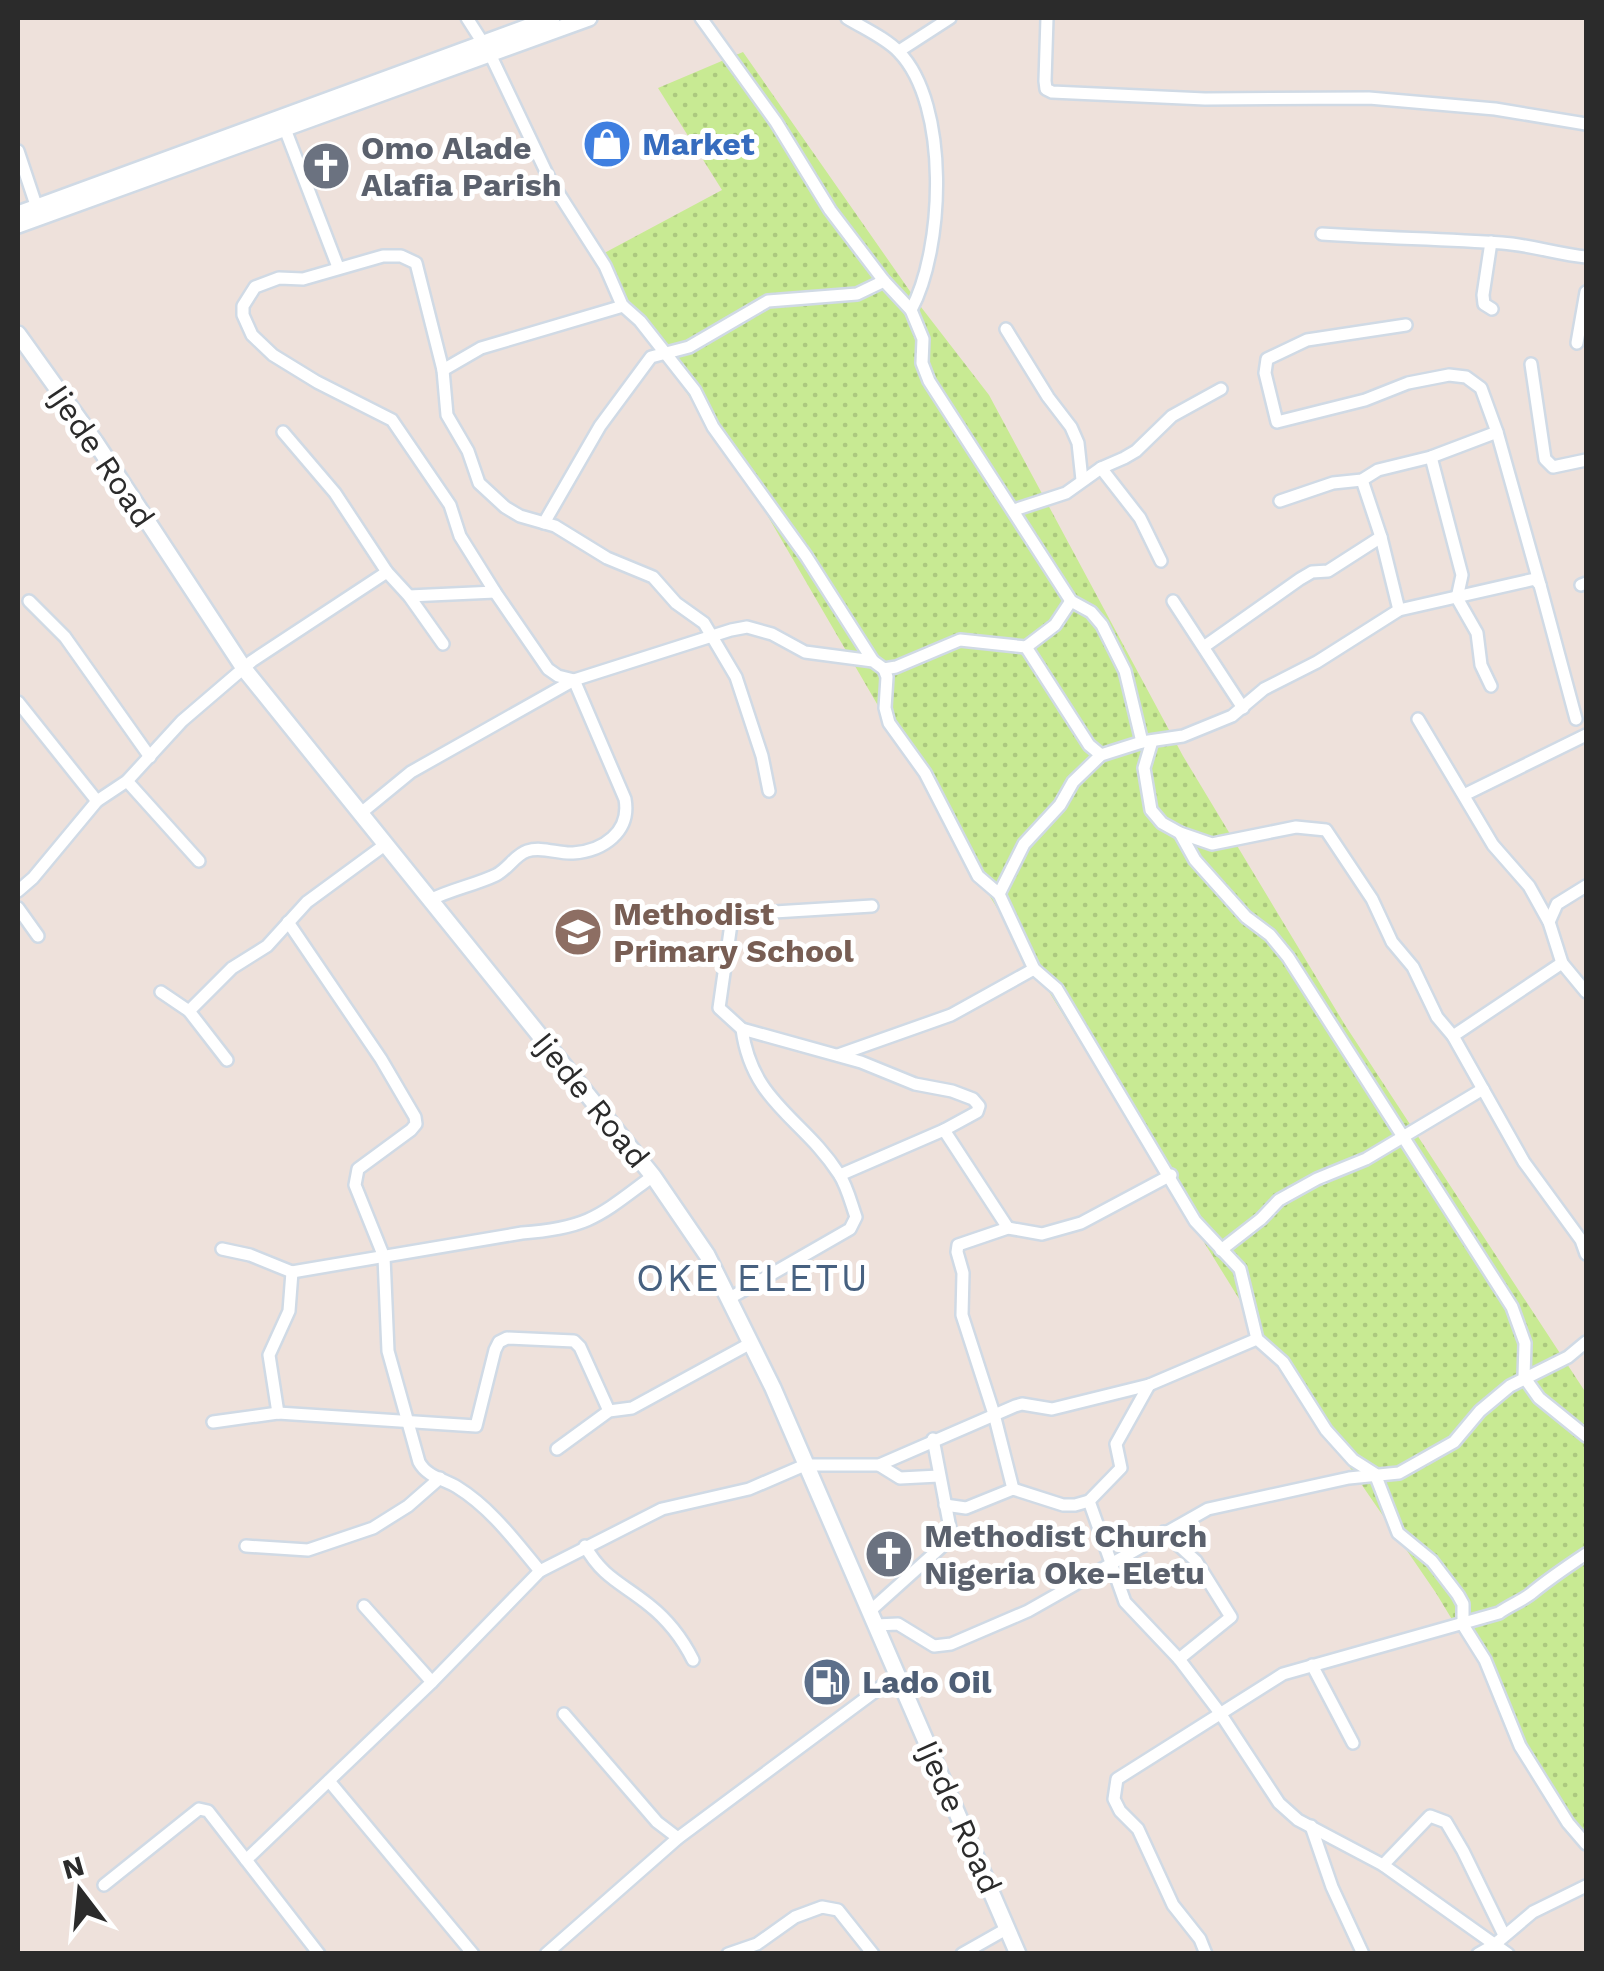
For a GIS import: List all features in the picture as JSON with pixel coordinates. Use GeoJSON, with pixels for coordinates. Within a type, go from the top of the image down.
{"type":"FeatureCollection","features":[{"type":"Feature","properties":{"kind":"main road"},"geometry":{"type":"LineString","coordinates":[[18,225],[285,129],[486,49],[552,18]]}},
{"type":"Feature","properties":{"kind":"main road"},"geometry":{"type":"LineString","coordinates":[[18,214],[486,49],[589,18]]}},
{"type":"Feature","properties":{"kind":"main road","name":"Ijede Road"},"geometry":{"type":"LineString","coordinates":[[18,334],[96,443],[245,670],[653,1176],[707,1255],[751,1342],[1018,1954]]}},
{"type":"Feature","properties":{"kind":"street"},"geometry":{"type":"LineString","coordinates":[[466,18],[486,49],[550,180],[604,266],[623,306],[640,321],[695,391],[712,427],[885,669],[889,723],[924,773],[978,876],[999,894],[1034,969],[1057,989],[1196,1221],[1240,1269],[1257,1339],[1283,1362],[1318,1421],[1353,1460],[1375,1474],[1398,1533],[1432,1562],[1463,1604],[1463,1625],[1484,1660],[1520,1746],[1586,1844]]}},
{"type":"Feature","properties":{"kind":"street"},"geometry":{"type":"LineString","coordinates":[[701,18],[776,122],[830,210],[911,310],[922,339],[922,363],[929,381],[1042,559],[1072,601],[1091,612],[1109,637],[1125,671],[1147,742],[1144,768],[1151,810],[1162,823],[1212,844],[1296,827],[1326,830],[1372,899],[1392,942],[1412,967],[1524,1162],[1581,1240],[1586,1254]]}},
{"type":"Feature","properties":{"kind":"street"},"geometry":{"type":"LineString","coordinates":[[848,18],[898,51],[921,86],[932,120],[936,150],[927,276],[911,310]]}},
{"type":"Feature","properties":{"kind":"street"},"geometry":{"type":"LineString","coordinates":[[898,51],[950,18]]}},
{"type":"Feature","properties":{"kind":"street"},"geometry":{"type":"LineString","coordinates":[[1046,18],[1045,80],[1046,89],[1052,92],[1205,99],[1369,98],[1495,109],[1586,124]]}},
{"type":"Feature","properties":{"kind":"street"},"geometry":{"type":"LineString","coordinates":[[285,129],[338,267]]}},
{"type":"Feature","properties":{"kind":"street"},"geometry":{"type":"LineString","coordinates":[[18,151],[38,208]]}},
{"type":"Feature","properties":{"kind":"street"},"geometry":{"type":"LineString","coordinates":[[1322,234],[1491,242],[1586,256]]}},
{"type":"Feature","properties":{"kind":"street"},"geometry":{"type":"LineString","coordinates":[[1491,242],[1482,296],[1484,304],[1492,309]]}},
{"type":"Feature","properties":{"kind":"street"},"geometry":{"type":"LineString","coordinates":[[574,680],[548,669],[494,592],[460,536],[450,505],[392,420],[318,382],[273,354],[252,335],[244,306],[255,287],[279,278],[303,279],[383,256],[401,256],[416,263],[443,370],[447,415],[468,452],[479,483],[505,507],[555,526],[606,558],[653,577],[676,603],[704,623],[736,677],[762,756],[769,791]]}},
{"type":"Feature","properties":{"kind":"street"},"geometry":{"type":"LineString","coordinates":[[544,524],[600,426],[644,363],[689,347],[768,301],[858,294],[884,281]]}},
{"type":"Feature","properties":{"kind":"street"},"geometry":{"type":"LineString","coordinates":[[1577,344],[1586,292]]}},
{"type":"Feature","properties":{"kind":"street"},"geometry":{"type":"LineString","coordinates":[[443,370],[481,348],[623,306]]}},
{"type":"Feature","properties":{"kind":"street"},"geometry":{"type":"LineString","coordinates":[[1406,325],[1308,340],[1268,359],[1265,373],[1277,422],[1365,400],[1408,382],[1449,375],[1466,377],[1481,388],[1497,432],[1576,719]]}},
{"type":"Feature","properties":{"kind":"street"},"geometry":{"type":"LineString","coordinates":[[1006,330],[1072,427],[1082,480]]}},
{"type":"Feature","properties":{"kind":"street"},"geometry":{"type":"LineString","coordinates":[[1531,364],[1544,459],[1553,466],[1586,460]]}},
{"type":"Feature","properties":{"kind":"street"},"geometry":{"type":"LineString","coordinates":[[1014,510],[1066,492],[1101,468],[1136,451],[1172,416],[1221,389]]}},
{"type":"Feature","properties":{"kind":"street"},"geometry":{"type":"LineString","coordinates":[[283,432],[335,493],[387,572],[442,644]]}},
{"type":"Feature","properties":{"kind":"street"},"geometry":{"type":"LineString","coordinates":[[1280,501],[1333,484],[1362,480],[1378,470],[1497,432]]}},
{"type":"Feature","properties":{"kind":"street"},"geometry":{"type":"LineString","coordinates":[[1430,456],[1462,575],[1457,598],[1477,633],[1481,665],[1491,686]]}},
{"type":"Feature","properties":{"kind":"street"},"geometry":{"type":"LineString","coordinates":[[1101,468],[1140,518],[1162,561]]}},
{"type":"Feature","properties":{"kind":"street"},"geometry":{"type":"LineString","coordinates":[[1362,480],[1399,610]]}},
{"type":"Feature","properties":{"kind":"street"},"geometry":{"type":"LineString","coordinates":[[1205,646],[1300,579],[1312,572],[1328,571],[1381,537]]}},
{"type":"Feature","properties":{"kind":"street"},"geometry":{"type":"LineString","coordinates":[[18,892],[96,801],[128,781],[182,721],[252,660],[387,572]]}},
{"type":"Feature","properties":{"kind":"street"},"geometry":{"type":"LineString","coordinates":[[999,894],[1024,844],[1060,804],[1080,774],[1101,755],[1183,736],[1232,716],[1264,689],[1317,662],[1399,610],[1525,579],[1535,579],[1540,585]]}},
{"type":"Feature","properties":{"kind":"street"},"geometry":{"type":"LineString","coordinates":[[409,596],[494,592]]}},
{"type":"Feature","properties":{"kind":"street"},"geometry":{"type":"LineString","coordinates":[[1174,600],[1243,708]]}},
{"type":"Feature","properties":{"kind":"street"},"geometry":{"type":"LineString","coordinates":[[29,601],[65,637],[150,757]]}},
{"type":"Feature","properties":{"kind":"street"},"geometry":{"type":"LineString","coordinates":[[360,813],[402,778],[574,680],[714,636],[747,627],[772,634],[805,652],[885,669],[960,640],[1026,647],[1055,625],[1072,601]]}},
{"type":"Feature","properties":{"kind":"street"},"geometry":{"type":"LineString","coordinates":[[1026,647],[1092,749],[1101,755]]}},
{"type":"Feature","properties":{"kind":"street"},"geometry":{"type":"LineString","coordinates":[[430,900],[498,874],[526,851],[574,853],[609,844],[616,835],[627,810],[625,800],[574,680]]}},
{"type":"Feature","properties":{"kind":"street"},"geometry":{"type":"LineString","coordinates":[[18,704],[96,801]]}},
{"type":"Feature","properties":{"kind":"street"},"geometry":{"type":"LineString","coordinates":[[1418,719],[1493,845],[1529,886],[1550,922],[1562,963],[1586,992]]}},
{"type":"Feature","properties":{"kind":"street"},"geometry":{"type":"LineString","coordinates":[[1464,795],[1586,736]]}},
{"type":"Feature","properties":{"kind":"street"},"geometry":{"type":"LineString","coordinates":[[128,781],[200,861]]}},
{"type":"Feature","properties":{"kind":"street"},"geometry":{"type":"LineString","coordinates":[[1180,833],[1195,860],[1246,917],[1288,956],[1512,1307],[1525,1343],[1524,1377],[1539,1398],[1586,1436]]}},
{"type":"Feature","properties":{"kind":"street"},"geometry":{"type":"LineString","coordinates":[[189,1011],[232,968],[267,946],[307,902],[386,844]]}},
{"type":"Feature","properties":{"kind":"street"},"geometry":{"type":"LineString","coordinates":[[1550,922],[1557,904],[1586,886]]}},
{"type":"Feature","properties":{"kind":"street"},"geometry":{"type":"LineString","coordinates":[[840,1175],[944,1130],[977,1112],[979,1106],[973,1099],[915,1084],[838,1055],[742,1029],[719,1008],[735,918],[742,914],[872,906]]}},
{"type":"Feature","properties":{"kind":"street"},"geometry":{"type":"LineString","coordinates":[[18,908],[38,936]]}},
{"type":"Feature","properties":{"kind":"street"},"geometry":{"type":"LineString","coordinates":[[288,922],[415,1117],[416,1124],[411,1130],[358,1170],[355,1184],[384,1257],[386,1339],[423,1470],[476,1501],[540,1570]]}},
{"type":"Feature","properties":{"kind":"street"},"geometry":{"type":"LineString","coordinates":[[1452,1036],[1562,963]]}},
{"type":"Feature","properties":{"kind":"street"},"geometry":{"type":"LineString","coordinates":[[838,1055],[952,1016],[1034,969]]}},
{"type":"Feature","properties":{"kind":"street"},"geometry":{"type":"LineString","coordinates":[[160,992],[189,1011],[227,1060]]}},
{"type":"Feature","properties":{"kind":"street"},"geometry":{"type":"LineString","coordinates":[[730,1298],[850,1229],[856,1217],[840,1175],[764,1091],[745,1052],[742,1029]]}},
{"type":"Feature","properties":{"kind":"street"},"geometry":{"type":"LineString","coordinates":[[1221,1250],[1279,1200],[1316,1179],[1366,1160],[1483,1089]]}},
{"type":"Feature","properties":{"kind":"street"},"geometry":{"type":"LineString","coordinates":[[944,1130],[1008,1228]]}},
{"type":"Feature","properties":{"kind":"street"},"geometry":{"type":"LineString","coordinates":[[1013,1489],[962,1315],[963,1273],[957,1252],[962,1242],[1008,1228],[1042,1234],[1081,1223],[1171,1175]]}},
{"type":"Feature","properties":{"kind":"street"},"geometry":{"type":"LineString","coordinates":[[222,1249],[250,1254],[292,1272],[575,1227],[603,1213],[653,1176]]}},
{"type":"Feature","properties":{"kind":"street"},"geometry":{"type":"LineString","coordinates":[[278,1413],[269,1355],[286,1322],[292,1272]]}},
{"type":"Feature","properties":{"kind":"street"},"geometry":{"type":"LineString","coordinates":[[214,1422],[278,1413],[476,1426],[495,1350],[507,1338],[574,1341],[609,1411]]}},
{"type":"Feature","properties":{"kind":"street"},"geometry":{"type":"LineString","coordinates":[[246,1860],[432,1682],[540,1570],[585,1546],[662,1509],[749,1488],[805,1465],[878,1465],[1022,1404],[1052,1409],[1149,1385],[1257,1339]]}},
{"type":"Feature","properties":{"kind":"street"},"geometry":{"type":"LineString","coordinates":[[557,1448],[609,1411],[632,1408],[751,1342]]}},
{"type":"Feature","properties":{"kind":"street"},"geometry":{"type":"LineString","coordinates":[[873,1618],[898,1624],[942,1647],[1028,1611],[1208,1509],[1349,1478],[1399,1473],[1447,1447],[1498,1394],[1524,1377],[1568,1358],[1586,1342]]}},
{"type":"Feature","properties":{"kind":"street"},"geometry":{"type":"LineString","coordinates":[[945,1504],[966,1508],[1013,1489],[1063,1505],[1089,1501],[1121,1468],[1116,1444],[1149,1385]]}},
{"type":"Feature","properties":{"kind":"street"},"geometry":{"type":"LineString","coordinates":[[873,1618],[946,1546],[950,1528],[933,1439]]}},
{"type":"Feature","properties":{"kind":"street"},"geometry":{"type":"LineString","coordinates":[[1349,1478],[1353,1460]]}},
{"type":"Feature","properties":{"kind":"street"},"geometry":{"type":"LineString","coordinates":[[878,1465],[900,1478],[939,1476]]}},
{"type":"Feature","properties":{"kind":"street"},"geometry":{"type":"LineString","coordinates":[[246,1546],[308,1550],[373,1528],[408,1506],[440,1478]]}},
{"type":"Feature","properties":{"kind":"street"},"geometry":{"type":"LineString","coordinates":[[1089,1501],[1113,1562],[1118,1586],[1131,1611],[1179,1659],[1279,1803],[1298,1820],[1384,1865],[1508,1954]]}},
{"type":"Feature","properties":{"kind":"street"},"geometry":{"type":"LineString","coordinates":[[1164,1532],[1196,1561],[1231,1617],[1179,1659]]}},
{"type":"Feature","properties":{"kind":"street"},"geometry":{"type":"LineString","coordinates":[[585,1546],[602,1573],[649,1605],[682,1637],[693,1660]]}},
{"type":"Feature","properties":{"kind":"street"},"geometry":{"type":"LineString","coordinates":[[1206,1954],[1173,1905],[1144,1838],[1120,1811],[1113,1789],[1116,1780],[1272,1680],[1312,1665],[1499,1613],[1531,1595],[1546,1580],[1586,1554]]}},
{"type":"Feature","properties":{"kind":"street"},"geometry":{"type":"LineString","coordinates":[[364,1606],[432,1682]]}},
{"type":"Feature","properties":{"kind":"street"},"geometry":{"type":"LineString","coordinates":[[1312,1665],[1353,1742]]}},
{"type":"Feature","properties":{"kind":"street"},"geometry":{"type":"LineString","coordinates":[[546,1954],[678,1838],[898,1675]]}},
{"type":"Feature","properties":{"kind":"street"},"geometry":{"type":"LineString","coordinates":[[564,1714],[656,1822],[678,1838]]}},
{"type":"Feature","properties":{"kind":"street"},"geometry":{"type":"LineString","coordinates":[[329,1782],[473,1954]]}},
{"type":"Feature","properties":{"kind":"street"},"geometry":{"type":"LineString","coordinates":[[104,1885],[199,1810],[208,1811],[320,1954]]}},
{"type":"Feature","properties":{"kind":"street"},"geometry":{"type":"LineString","coordinates":[[1384,1865],[1430,1816],[1446,1822],[1504,1935]]}},
{"type":"Feature","properties":{"kind":"street"},"geometry":{"type":"LineString","coordinates":[[1311,1826],[1332,1888],[1363,1954]]}},
{"type":"Feature","properties":{"kind":"street"},"geometry":{"type":"LineString","coordinates":[[1478,1954],[1532,1912],[1586,1886]]}},
{"type":"Feature","properties":{"kind":"street"},"geometry":{"type":"LineString","coordinates":[[728,1954],[757,1944],[795,1917],[822,1907],[838,1910],[873,1954]]}},
{"type":"Feature","properties":{"kind":"street"},"geometry":{"type":"LineString","coordinates":[[962,1954],[1008,1928]]}},
{"type":"Feature","properties":{"kind":"green space"},"geometry":{"type":"Polygon","coordinates":[[[743,52],[921,307],[989,395],[1183,756],[1345,1025],[1586,1393],[1586,1841],[1436,1593],[1285,1373],[976,874],[752,489],[595,258],[722,190],[658,88],[743,52]]]}},
{"type":"Feature","properties":{"kind":"place","name":"Market"},"geometry":{"type":"Point","coordinates":[607,144]}},
{"type":"Feature","properties":{"kind":"place","name":"Omo Alade Alafia Parish"},"geometry":{"type":"Point","coordinates":[326,166]}},
{"type":"Feature","properties":{"kind":"place","name":"Methodist Primary School"},"geometry":{"type":"Point","coordinates":[578,932]}},
{"type":"Feature","properties":{"kind":"place","name":"Methodist Church Nigeria Oke-Eletu"},"geometry":{"type":"Point","coordinates":[889,1554]}},
{"type":"Feature","properties":{"kind":"place","name":"Lado Oil"},"geometry":{"type":"Point","coordinates":[827,1682]}},
{"type":"Feature","properties":{"kind":"district","name":"OKE ELETU"},"geometry":{"type":"Point","coordinates":[753,1278]}}]}
